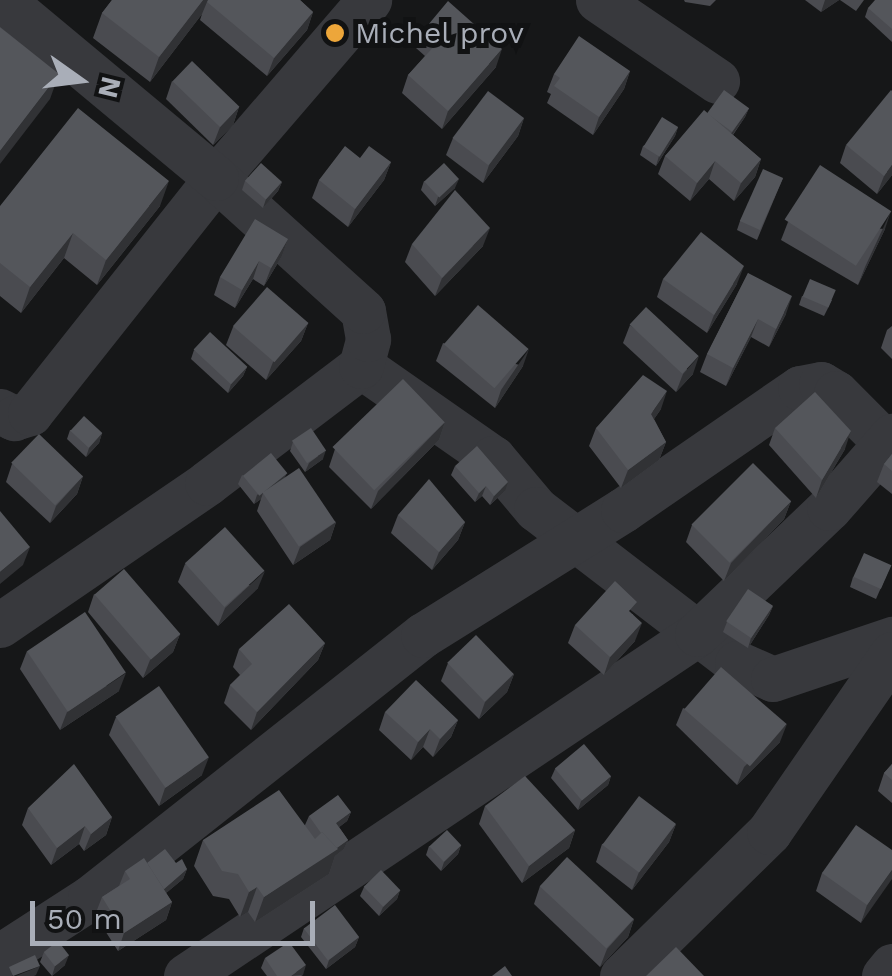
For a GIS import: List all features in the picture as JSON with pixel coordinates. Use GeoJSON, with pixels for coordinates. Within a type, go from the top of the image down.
{"type":"FeatureCollection","features":[{"type":"Feature","properties":{"kind":"street"},"geometry":{"type":"LineString","coordinates":[[0,625],[207,483],[360,366],[368,339],[363,312],[216,178],[2,0]]}},
{"type":"Feature","properties":{"kind":"street"},"geometry":{"type":"LineString","coordinates":[[0,412],[14,418],[30,413],[216,178],[369,0]]}},
{"type":"Feature","properties":{"kind":"street"},"geometry":{"type":"LineString","coordinates":[[598,0],[716,82]]}},
{"type":"Feature","properties":{"kind":"street"},"geometry":{"type":"LineString","coordinates":[[360,366],[493,458],[536,509],[697,634],[773,680],[892,639]]}},
{"type":"Feature","properties":{"kind":"street"},"geometry":{"type":"LineString","coordinates":[[0,956],[90,898],[423,636],[576,540],[800,388],[820,384],[888,439],[830,508],[697,634],[186,976]]}},
{"type":"Feature","properties":{"kind":"street"},"geometry":{"type":"LineString","coordinates":[[622,976],[769,832],[892,654]]}},
{"type":"Feature","properties":{"kind":"street"},"geometry":{"type":"LineString","coordinates":[[884,976],[892,966]]}},
{"type":"Feature","properties":{"kind":"building"},"geometry":{"type":"Polygon","coordinates":[[[112,0],[203,0],[159,57],[102,13],[112,0]]]}},
{"type":"Feature","properties":{"kind":"building"},"geometry":{"type":"Polygon","coordinates":[[[208,0],[300,0],[313,12],[274,58],[208,0]]]}},
{"type":"Feature","properties":{"kind":"building"},"geometry":{"type":"Polygon","coordinates":[[[875,0],[892,0],[892,29],[868,8],[875,0]]]}},
{"type":"Feature","properties":{"kind":"building"},"geometry":{"type":"Polygon","coordinates":[[[448,1],[502,49],[448,111],[408,75],[437,43],[423,31],[448,1]]]}},
{"type":"Feature","properties":{"kind":"building"},"geometry":{"type":"Polygon","coordinates":[[[0,27],[59,74],[0,151],[0,27]]]}},
{"type":"Feature","properties":{"kind":"building"},"geometry":{"type":"Polygon","coordinates":[[[579,36],[630,71],[599,117],[554,86],[560,78],[554,74],[579,36]]]}},
{"type":"Feature","properties":{"kind":"building"},"geometry":{"type":"Polygon","coordinates":[[[192,61],[239,107],[220,127],[173,81],[192,61]]]}},
{"type":"Feature","properties":{"kind":"building"},"geometry":{"type":"Polygon","coordinates":[[[724,90],[749,108],[732,132],[707,113],[724,90]]]}},
{"type":"Feature","properties":{"kind":"building"},"geometry":{"type":"Polygon","coordinates":[[[891,90],[892,165],[884,176],[846,145],[891,90]]]}},
{"type":"Feature","properties":{"kind":"building"},"geometry":{"type":"Polygon","coordinates":[[[488,91],[524,118],[488,165],[452,138],[488,91]]]}},
{"type":"Feature","properties":{"kind":"building"},"geometry":{"type":"Polygon","coordinates":[[[78,108],[169,181],[106,260],[73,233],[30,287],[0,263],[0,206],[78,108]]]}},
{"type":"Feature","properties":{"kind":"building"},"geometry":{"type":"Polygon","coordinates":[[[704,110],[761,159],[741,183],[715,161],[697,183],[665,156],[704,110]]]}},
{"type":"Feature","properties":{"kind":"building"},"geometry":{"type":"Polygon","coordinates":[[[662,117],[678,127],[660,157],[643,147],[662,117]]]}},
{"type":"Feature","properties":{"kind":"building"},"geometry":{"type":"Polygon","coordinates":[[[345,146],[360,158],[369,146],[391,162],[355,209],[319,180],[345,146]]]}},
{"type":"Feature","properties":{"kind":"building"},"geometry":{"type":"Polygon","coordinates":[[[261,163],[282,182],[266,200],[245,181],[261,163]]]}},
{"type":"Feature","properties":{"kind":"building"},"geometry":{"type":"Polygon","coordinates":[[[444,163],[459,179],[439,198],[424,181],[444,163]]]}},
{"type":"Feature","properties":{"kind":"building"},"geometry":{"type":"Polygon","coordinates":[[[820,165],[891,211],[856,266],[785,220],[820,165]]]}},
{"type":"Feature","properties":{"kind":"building"},"geometry":{"type":"Polygon","coordinates":[[[763,169],[783,178],[760,230],[740,221],[763,169]]]}},
{"type":"Feature","properties":{"kind":"building"},"geometry":{"type":"Polygon","coordinates":[[[455,190],[490,228],[442,278],[412,244],[455,190]]]}},
{"type":"Feature","properties":{"kind":"building"},"geometry":{"type":"Polygon","coordinates":[[[255,219],[288,239],[271,268],[259,261],[242,290],[220,277],[255,219]]]}},
{"type":"Feature","properties":{"kind":"building"},"geometry":{"type":"Polygon","coordinates":[[[701,232],[744,266],[714,315],[663,279],[701,232]]]}},
{"type":"Feature","properties":{"kind":"building"},"geometry":{"type":"Polygon","coordinates":[[[748,273],[792,296],[776,329],[758,319],[733,368],[707,354],[748,273]]]}},
{"type":"Feature","properties":{"kind":"building"},"geometry":{"type":"Polygon","coordinates":[[[810,279],[836,290],[828,307],[803,296],[810,279]]]}},
{"type":"Feature","properties":{"kind":"building"},"geometry":{"type":"Polygon","coordinates":[[[267,287],[309,323],[274,362],[233,326],[267,287]]]}},
{"type":"Feature","properties":{"kind":"building"},"geometry":{"type":"Polygon","coordinates":[[[478,305],[529,349],[494,388],[444,344],[478,305]]]}},
{"type":"Feature","properties":{"kind":"building"},"geometry":{"type":"Polygon","coordinates":[[[646,307],[699,356],[682,374],[630,325],[646,307]]]}},
{"type":"Feature","properties":{"kind":"building"},"geometry":{"type":"Polygon","coordinates":[[[210,332],[247,367],[231,384],[194,350],[210,332]]]}},
{"type":"Feature","properties":{"kind":"building"},"geometry":{"type":"Polygon","coordinates":[[[643,375],[667,391],[651,414],[666,442],[628,470],[596,428],[643,375]]]}},
{"type":"Feature","properties":{"kind":"building"},"geometry":{"type":"Polygon","coordinates":[[[403,379],[445,422],[374,490],[333,447],[403,379]]]}},
{"type":"Feature","properties":{"kind":"building"},"geometry":{"type":"Polygon","coordinates":[[[815,392],[851,431],[822,480],[775,428],[815,392]]]}},
{"type":"Feature","properties":{"kind":"building"},"geometry":{"type":"Polygon","coordinates":[[[84,416],[102,433],[89,448],[70,431],[84,416]]]}},
{"type":"Feature","properties":{"kind":"building"},"geometry":{"type":"Polygon","coordinates":[[[311,428],[326,450],[307,463],[292,441],[311,428]]]}},
{"type":"Feature","properties":{"kind":"building"},"geometry":{"type":"Polygon","coordinates":[[[39,434],[83,476],[55,505],[11,463],[39,434]]]}},
{"type":"Feature","properties":{"kind":"building"},"geometry":{"type":"Polygon","coordinates":[[[477,446],[508,482],[494,496],[486,486],[479,493],[455,466],[477,446]]]}},
{"type":"Feature","properties":{"kind":"building"},"geometry":{"type":"Polygon","coordinates":[[[271,453],[287,473],[259,496],[243,476],[271,453]]]}},
{"type":"Feature","properties":{"kind":"building"},"geometry":{"type":"Polygon","coordinates":[[[892,454],[892,471],[884,464],[892,454]]]}},
{"type":"Feature","properties":{"kind":"building"},"geometry":{"type":"Polygon","coordinates":[[[753,463],[791,501],[730,563],[691,525],[753,463]]]}},
{"type":"Feature","properties":{"kind":"building"},"geometry":{"type":"Polygon","coordinates":[[[299,468],[335,522],[299,546],[263,493],[299,468]]]}},
{"type":"Feature","properties":{"kind":"building"},"geometry":{"type":"Polygon","coordinates":[[[429,479],[465,522],[439,552],[398,515],[429,479]]]}},
{"type":"Feature","properties":{"kind":"building"},"geometry":{"type":"Polygon","coordinates":[[[0,511],[30,547],[0,572],[0,511]]]}},
{"type":"Feature","properties":{"kind":"building"},"geometry":{"type":"Polygon","coordinates":[[[225,527],[264,571],[224,607],[185,563],[225,527]]]}},
{"type":"Feature","properties":{"kind":"building"},"geometry":{"type":"Polygon","coordinates":[[[864,553],[891,565],[881,589],[853,577],[864,553]]]}},
{"type":"Feature","properties":{"kind":"building"},"geometry":{"type":"Polygon","coordinates":[[[124,569],[180,634],[151,659],[95,595],[124,569]]]}},
{"type":"Feature","properties":{"kind":"building"},"geometry":{"type":"Polygon","coordinates":[[[615,581],[637,602],[629,611],[642,623],[610,657],[575,625],[615,581]]]}},
{"type":"Feature","properties":{"kind":"building"},"geometry":{"type":"Polygon","coordinates":[[[748,589],[773,606],[751,638],[726,621],[748,589]]]}},
{"type":"Feature","properties":{"kind":"building"},"geometry":{"type":"Polygon","coordinates":[[[289,604],[325,643],[257,712],[230,685],[252,664],[239,649],[289,604]]]}},
{"type":"Feature","properties":{"kind":"building"},"geometry":{"type":"Polygon","coordinates":[[[85,612],[126,673],[68,712],[27,651],[85,612]]]}},
{"type":"Feature","properties":{"kind":"building"},"geometry":{"type":"Polygon","coordinates":[[[476,635],[514,674],[485,702],[447,663],[476,635]]]}},
{"type":"Feature","properties":{"kind":"building"},"geometry":{"type":"Polygon","coordinates":[[[721,667],[787,724],[750,766],[684,709],[721,667]]]}},
{"type":"Feature","properties":{"kind":"building"},"geometry":{"type":"Polygon","coordinates":[[[416,680],[458,720],[440,739],[430,729],[418,742],[385,712],[416,680]]]}},
{"type":"Feature","properties":{"kind":"building"},"geometry":{"type":"Polygon","coordinates":[[[159,686],[209,757],[165,788],[116,716],[159,686]]]}},
{"type":"Feature","properties":{"kind":"building"},"geometry":{"type":"Polygon","coordinates":[[[584,744],[611,776],[582,801],[555,768],[584,744]]]}},
{"type":"Feature","properties":{"kind":"building"},"geometry":{"type":"Polygon","coordinates":[[[74,764],[112,817],[91,834],[85,826],[57,848],[28,808],[74,764]]]}},
{"type":"Feature","properties":{"kind":"building"},"geometry":{"type":"Polygon","coordinates":[[[892,764],[892,780],[884,773],[892,764]]]}},
{"type":"Feature","properties":{"kind":"building"},"geometry":{"type":"Polygon","coordinates":[[[525,776],[575,830],[529,866],[485,806],[525,776]]]}},
{"type":"Feature","properties":{"kind":"building"},"geometry":{"type":"Polygon","coordinates":[[[279,790],[315,839],[322,832],[338,849],[264,897],[257,887],[249,892],[238,874],[222,871],[203,840],[279,790]]]}},
{"type":"Feature","properties":{"kind":"building"},"geometry":{"type":"Polygon","coordinates":[[[338,795],[351,812],[336,823],[348,840],[337,848],[309,816],[338,795]]]}},
{"type":"Feature","properties":{"kind":"building"},"geometry":{"type":"Polygon","coordinates":[[[639,796],[676,824],[639,872],[602,845],[639,796]]]}},
{"type":"Feature","properties":{"kind":"building"},"geometry":{"type":"Polygon","coordinates":[[[856,825],[892,850],[892,870],[867,905],[822,873],[856,825]]]}},
{"type":"Feature","properties":{"kind":"building"},"geometry":{"type":"Polygon","coordinates":[[[447,830],[461,845],[444,862],[429,846],[447,830]]]}},
{"type":"Feature","properties":{"kind":"building"},"geometry":{"type":"Polygon","coordinates":[[[165,849],[176,863],[182,859],[187,869],[164,889],[147,863],[165,849]]]}},
{"type":"Feature","properties":{"kind":"building"},"geometry":{"type":"Polygon","coordinates":[[[567,857],[634,919],[606,948],[540,886],[567,857]]]}},
{"type":"Feature","properties":{"kind":"building"},"geometry":{"type":"Polygon","coordinates":[[[144,858],[172,902],[124,933],[102,897],[130,879],[125,871],[144,858]]]}},
{"type":"Feature","properties":{"kind":"building"},"geometry":{"type":"Polygon","coordinates":[[[381,870],[400,890],[383,907],[364,887],[381,870]]]}},
{"type":"Feature","properties":{"kind":"building"},"geometry":{"type":"Polygon","coordinates":[[[335,905],[359,937],[328,960],[304,928],[335,905]]]}},
{"type":"Feature","properties":{"kind":"building"},"geometry":{"type":"Polygon","coordinates":[[[58,941],[69,955],[55,966],[44,952],[58,941]]]}},
{"type":"Feature","properties":{"kind":"building"},"geometry":{"type":"Polygon","coordinates":[[[289,942],[306,965],[291,976],[277,976],[265,958],[289,942]]]}},
{"type":"Feature","properties":{"kind":"building"},"geometry":{"type":"Polygon","coordinates":[[[676,947],[704,976],[646,976],[676,947]]]}},
{"type":"Feature","properties":{"kind":"building"},"geometry":{"type":"Polygon","coordinates":[[[35,955],[40,966],[13,976],[9,967],[35,955]]]}},
{"type":"Feature","properties":{"kind":"building"},"geometry":{"type":"Polygon","coordinates":[[[505,966],[512,976],[492,976],[505,966]]]}},
{"type":"Feature","properties":{"kind":"place","name":"Michel prov"},"geometry":{"type":"Point","coordinates":[335,33]}}]}
